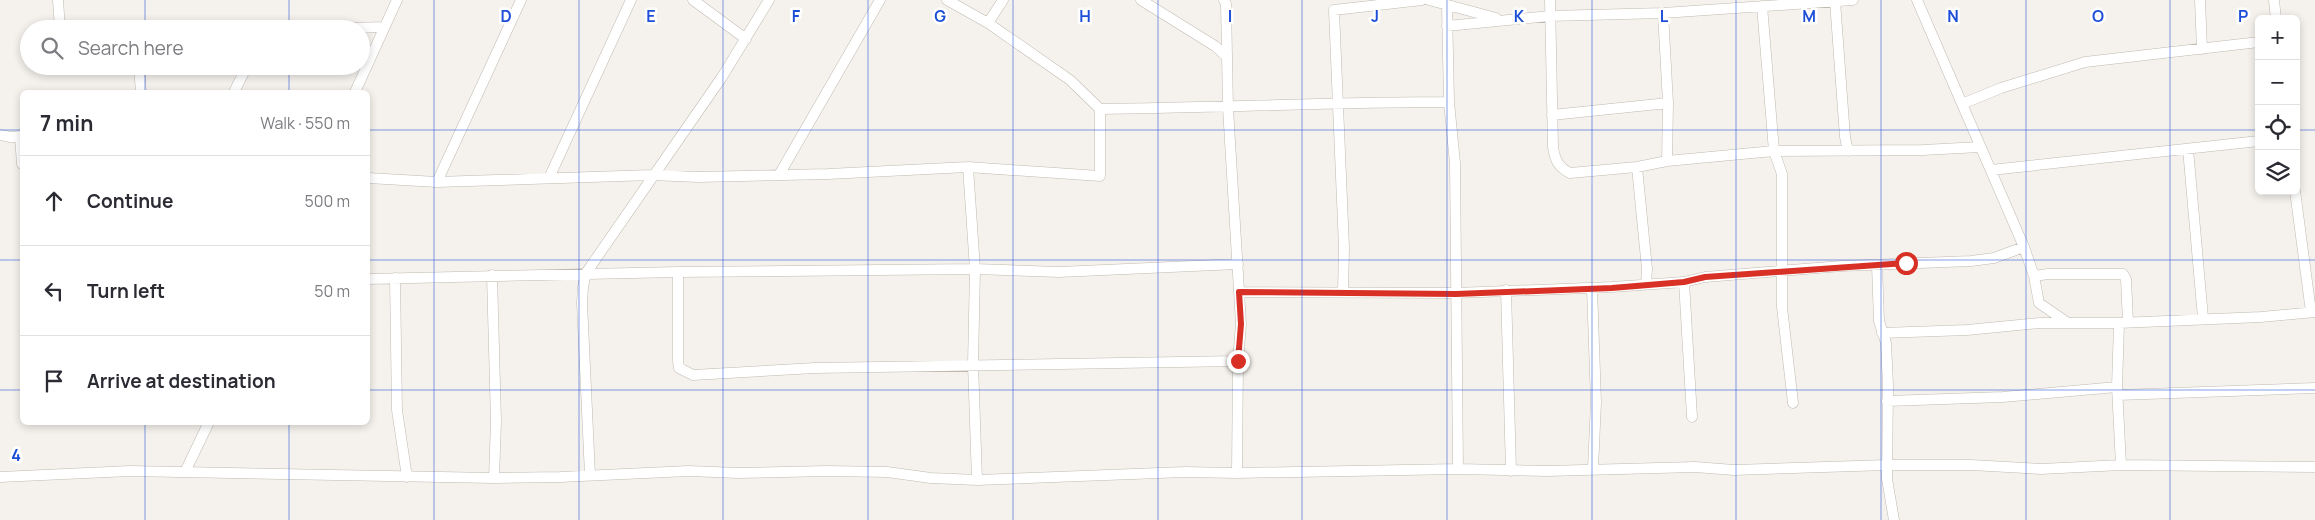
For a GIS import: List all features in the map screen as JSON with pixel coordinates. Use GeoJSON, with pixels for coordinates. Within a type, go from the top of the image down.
{"type":"FeatureCollection","features":[{"type":"Feature","properties":{"kind":"street"},"geometry":{"type":"LineString","coordinates":[[58,0],[59,20]]}},
{"type":"Feature","properties":{"kind":"street"},"geometry":{"type":"LineString","coordinates":[[370,58],[397,0]]}},
{"type":"Feature","properties":{"kind":"street"},"geometry":{"type":"LineString","coordinates":[[437,182],[521,0]]}},
{"type":"Feature","properties":{"kind":"street"},"geometry":{"type":"LineString","coordinates":[[549,178],[631,0]]}},
{"type":"Feature","properties":{"kind":"street"},"geometry":{"type":"LineString","coordinates":[[693,0],[746,39]]}},
{"type":"Feature","properties":{"kind":"street"},"geometry":{"type":"LineString","coordinates":[[590,475],[582,303],[586,273],[652,175],[722,77],[768,0]]}},
{"type":"Feature","properties":{"kind":"street"},"geometry":{"type":"LineString","coordinates":[[779,174],[880,0]]}},
{"type":"Feature","properties":{"kind":"street"},"geometry":{"type":"LineString","coordinates":[[947,0],[988,23],[1070,80],[1100,109],[1228,108],[1338,102],[1448,102]]}},
{"type":"Feature","properties":{"kind":"street"},"geometry":{"type":"LineString","coordinates":[[988,23],[1003,0]]}},
{"type":"Feature","properties":{"kind":"street"},"geometry":{"type":"LineString","coordinates":[[1141,0],[1215,46],[1226,56]]}},
{"type":"Feature","properties":{"kind":"street"},"geometry":{"type":"LineString","coordinates":[[1224,0],[1226,4],[1228,108],[1241,324],[1238,361],[1237,473]]}},
{"type":"Feature","properties":{"kind":"street"},"geometry":{"type":"LineString","coordinates":[[1343,292],[1344,248],[1334,10],[1422,0]]}},
{"type":"Feature","properties":{"kind":"street"},"geometry":{"type":"LineString","coordinates":[[1429,0],[1506,20]]}},
{"type":"Feature","properties":{"kind":"street"},"geometry":{"type":"LineString","coordinates":[[1550,0],[1554,155],[1556,162],[1562,169],[1570,173],[1637,167],[1667,161],[1774,151],[1980,147]]}},
{"type":"Feature","properties":{"kind":"street"},"geometry":{"type":"LineString","coordinates":[[1447,26],[1550,16],[1663,12],[1853,0]]}},
{"type":"Feature","properties":{"kind":"street"},"geometry":{"type":"LineString","coordinates":[[1917,0],[2024,247],[2034,276],[2039,303],[2040,323]]}},
{"type":"Feature","properties":{"kind":"street"},"geometry":{"type":"LineString","coordinates":[[2200,0],[2202,49]]}},
{"type":"Feature","properties":{"kind":"street"},"geometry":{"type":"LineString","coordinates":[[2274,0],[2276,15]]}},
{"type":"Feature","properties":{"kind":"street"},"geometry":{"type":"LineString","coordinates":[[1835,1],[1848,151]]}},
{"type":"Feature","properties":{"kind":"street"},"geometry":{"type":"LineString","coordinates":[[1447,6],[1448,102],[1455,163],[1458,469]]}},
{"type":"Feature","properties":{"kind":"street"},"geometry":{"type":"LineString","coordinates":[[1762,6],[1774,151],[1782,174],[1782,307],[1792,404]]}},
{"type":"Feature","properties":{"kind":"street"},"geometry":{"type":"LineString","coordinates":[[1663,12],[1668,103],[1667,161]]}},
{"type":"Feature","properties":{"kind":"street"},"geometry":{"type":"LineString","coordinates":[[370,27],[384,27]]}},
{"type":"Feature","properties":{"kind":"street"},"geometry":{"type":"LineString","coordinates":[[1962,104],[2001,88],[2085,62],[2255,42]]}},
{"type":"Feature","properties":{"kind":"street"},"geometry":{"type":"LineString","coordinates":[[140,75],[141,90]]}},
{"type":"Feature","properties":{"kind":"street"},"geometry":{"type":"LineString","coordinates":[[235,90],[242,75]]}},
{"type":"Feature","properties":{"kind":"street"},"geometry":{"type":"LineString","coordinates":[[356,90],[363,75]]}},
{"type":"Feature","properties":{"kind":"street"},"geometry":{"type":"LineString","coordinates":[[1552,114],[1668,103]]}},
{"type":"Feature","properties":{"kind":"street"},"geometry":{"type":"LineString","coordinates":[[370,178],[437,182],[652,175],[698,177],[968,167],[1100,176],[1100,109]]}},
{"type":"Feature","properties":{"kind":"street"},"geometry":{"type":"LineString","coordinates":[[0,135],[20,136]]}},
{"type":"Feature","properties":{"kind":"street"},"geometry":{"type":"LineString","coordinates":[[1991,170],[2255,141]]}},
{"type":"Feature","properties":{"kind":"street"},"geometry":{"type":"LineString","coordinates":[[2188,149],[2203,318]]}},
{"type":"Feature","properties":{"kind":"street"},"geometry":{"type":"LineString","coordinates":[[968,167],[975,269],[972,364],[977,480]]}},
{"type":"Feature","properties":{"kind":"street"},"geometry":{"type":"LineString","coordinates":[[1637,167],[1647,270],[1646,284]]}},
{"type":"Feature","properties":{"kind":"street"},"geometry":{"type":"LineString","coordinates":[[1882,333],[1967,330],[2040,323],[2261,317],[2313,312],[2296,195]]}},
{"type":"Feature","properties":{"kind":"street"},"geometry":{"type":"LineString","coordinates":[[1239,292],[1456,294],[1506,290],[1592,288],[1684,282],[1705,277],[1781,271],[1986,259],[2024,247]]}},
{"type":"Feature","properties":{"kind":"street"},"geometry":{"type":"LineString","coordinates":[[370,279],[586,273],[975,269],[1059,272],[1238,264]]}},
{"type":"Feature","properties":{"kind":"street"},"geometry":{"type":"LineString","coordinates":[[1877,265],[1879,320],[1886,343],[1887,479],[1894,520]]}},
{"type":"Feature","properties":{"kind":"street"},"geometry":{"type":"LineString","coordinates":[[678,272],[678,361],[680,368],[693,375],[815,368],[1238,361]]}},
{"type":"Feature","properties":{"kind":"street"},"geometry":{"type":"LineString","coordinates":[[2034,276],[2048,274],[2123,274],[2126,280],[2117,391],[2121,465]]}},
{"type":"Feature","properties":{"kind":"street"},"geometry":{"type":"LineString","coordinates":[[492,275],[496,422],[494,478]]}},
{"type":"Feature","properties":{"kind":"street"},"geometry":{"type":"LineString","coordinates":[[395,278],[396,410],[407,477]]}},
{"type":"Feature","properties":{"kind":"street"},"geometry":{"type":"LineString","coordinates":[[1684,282],[1692,417]]}},
{"type":"Feature","properties":{"kind":"street"},"geometry":{"type":"LineString","coordinates":[[1592,288],[1596,402],[1593,469]]}},
{"type":"Feature","properties":{"kind":"street"},"geometry":{"type":"LineString","coordinates":[[1506,290],[1511,471]]}},
{"type":"Feature","properties":{"kind":"street"},"geometry":{"type":"LineString","coordinates":[[2039,303],[2068,323]]}},
{"type":"Feature","properties":{"kind":"street"},"geometry":{"type":"LineString","coordinates":[[1887,401],[2117,391],[2315,388]]}},
{"type":"Feature","properties":{"kind":"street"},"geometry":{"type":"LineString","coordinates":[[184,472],[208,425]]}},
{"type":"Feature","properties":{"kind":"street"},"geometry":{"type":"LineString","coordinates":[[0,477],[130,471],[494,478],[689,471],[738,473],[827,471],[887,472],[931,478],[977,480],[1185,472],[1237,473],[1458,469],[1511,471],[1695,467],[1734,470],[1887,465],[1971,465],[2041,468],[2121,465],[2315,467]]}},
{"type":"Feature","properties":{"kind":"route"},"geometry":{"type":"LineString","coordinates":[[1238,361],[1241,324],[1239,292],[1456,294],[1506,290],[1612,288],[1684,282],[1705,277],[1906,263]]}}]}
